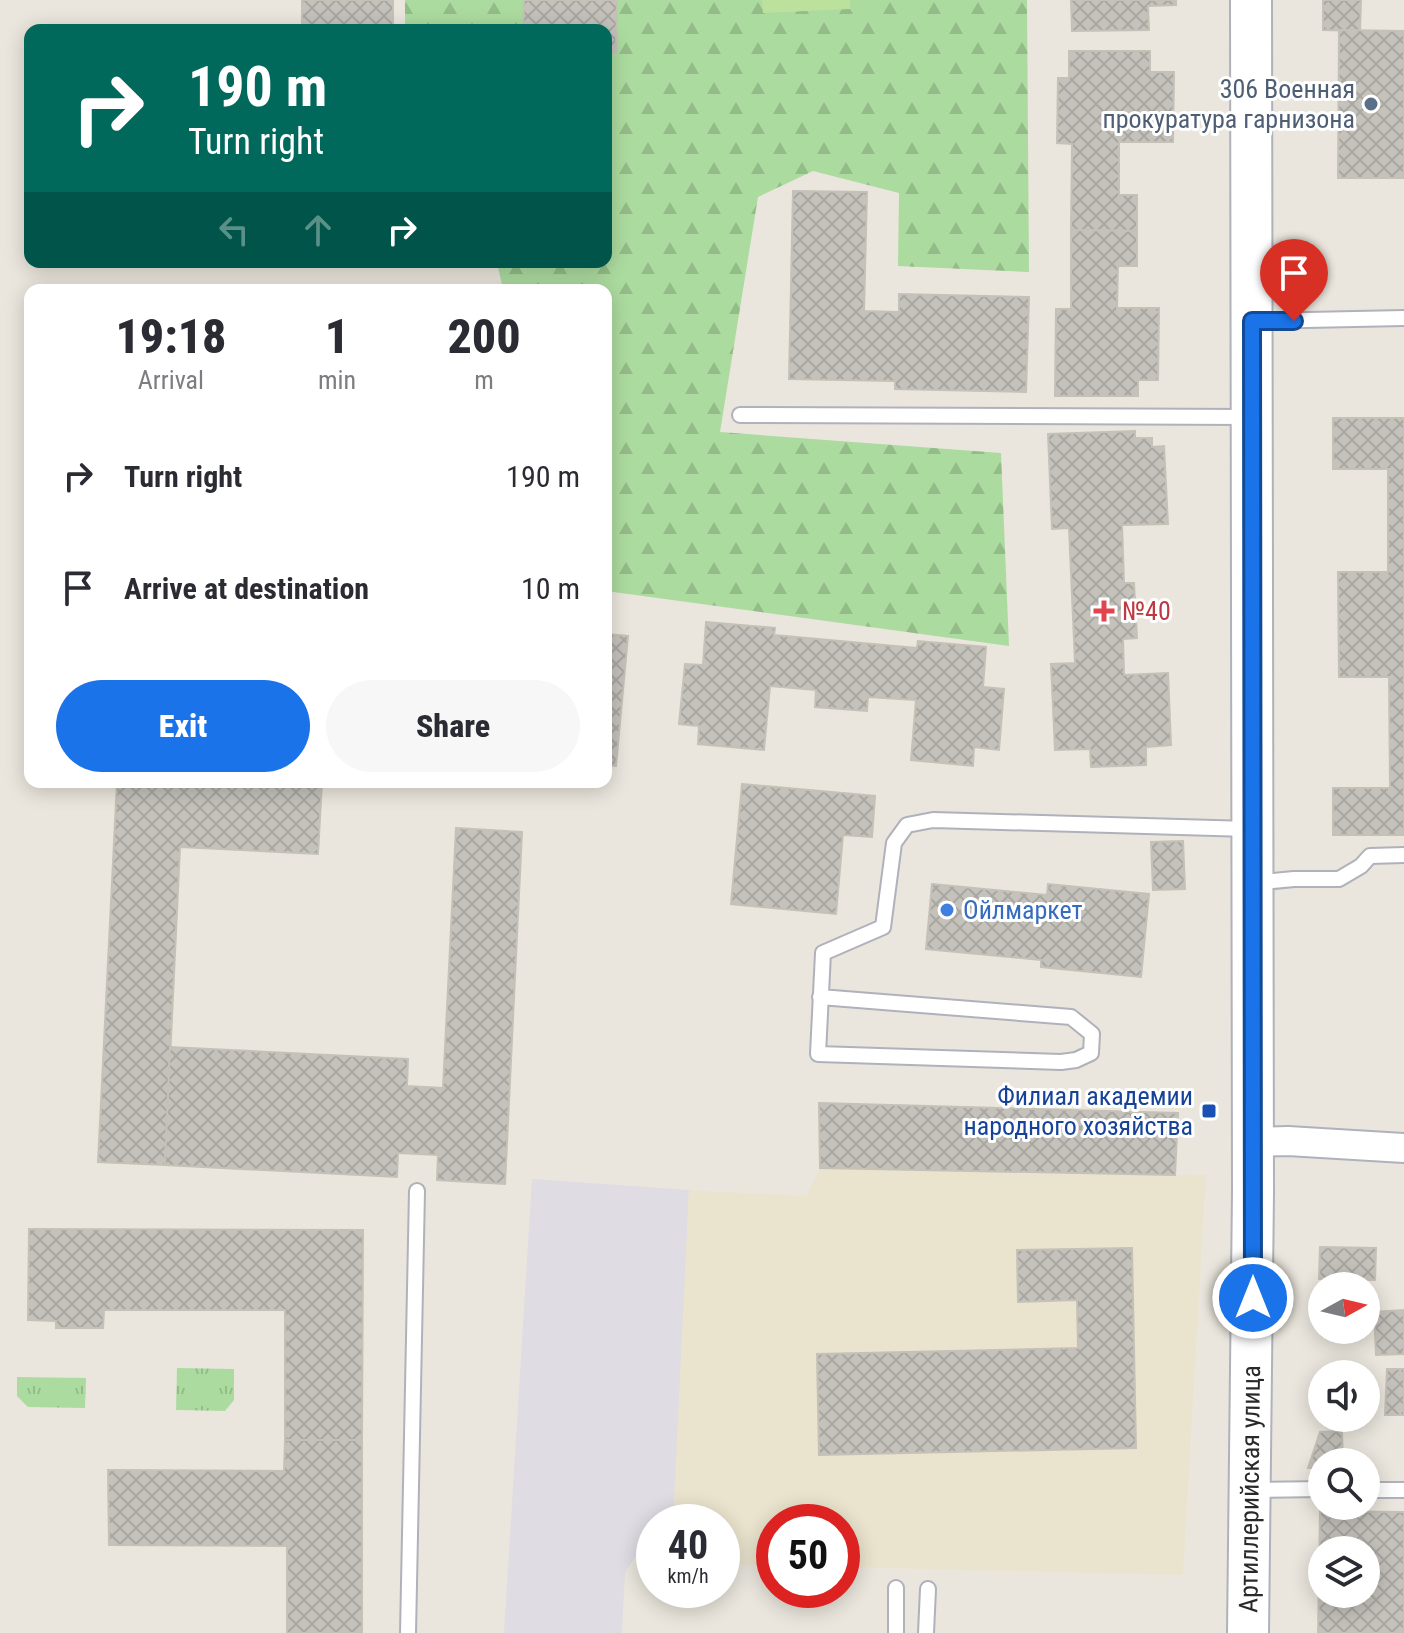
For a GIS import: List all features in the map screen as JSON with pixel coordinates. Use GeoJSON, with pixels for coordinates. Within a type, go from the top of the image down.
{"type":"FeatureCollection","features":[{"type":"Feature","properties":{"kind":"main road","name":"Артиллерийская улица"},"geometry":{"type":"LineString","coordinates":[[1248,1633],[1252,1490],[1253,1142],[1251,0]]}},
{"type":"Feature","properties":{"kind":"street"},"geometry":{"type":"LineString","coordinates":[[1253,1142],[1404,1148]]}},
{"type":"Feature","properties":{"kind":"lane"},"geometry":{"type":"LineString","coordinates":[[1252,321],[1404,318]]}},
{"type":"Feature","properties":{"kind":"lane"},"geometry":{"type":"LineString","coordinates":[[740,415],[1252,417]]}},
{"type":"Feature","properties":{"kind":"lane"},"geometry":{"type":"LineString","coordinates":[[820,997],[1071,1017],[1092,1034],[1091,1053],[1076,1060],[818,1054],[820,997],[823,953],[883,927],[894,843],[907,825],[933,820],[1253,829]]}},
{"type":"Feature","properties":{"kind":"lane"},"geometry":{"type":"LineString","coordinates":[[1253,883],[1339,879],[1361,866],[1370,856],[1404,855]]}},
{"type":"Feature","properties":{"kind":"lane"},"geometry":{"type":"LineString","coordinates":[[408,1633],[417,1191]]}},
{"type":"Feature","properties":{"kind":"lane"},"geometry":{"type":"LineString","coordinates":[[1252,1490],[1308,1489]]}},
{"type":"Feature","properties":{"kind":"lane"},"geometry":{"type":"LineString","coordinates":[[1380,1490],[1404,1490]]}},
{"type":"Feature","properties":{"kind":"lane"},"geometry":{"type":"LineString","coordinates":[[896,1588],[896,1633]]}},
{"type":"Feature","properties":{"kind":"lane"},"geometry":{"type":"LineString","coordinates":[[926,1633],[928,1589]]}},
{"type":"Feature","properties":{"kind":"shaded area"},"geometry":{"type":"Polygon","coordinates":[[[820,1168],[1206,1175],[1183,1575],[860,1567],[860,1504],[756,1504],[756,1565],[740,1565],[740,1504],[674,1504],[689,1190],[806,1196],[820,1168]]]}},
{"type":"Feature","properties":{"kind":"shaded area"},"geometry":{"type":"Polygon","coordinates":[[[532,1179],[689,1190],[676,1504],[636,1504],[636,1556],[625,1572],[622,1633],[504,1633],[532,1179]]]}},
{"type":"Feature","properties":{"kind":"green space"},"geometry":{"type":"Polygon","coordinates":[[[405,0],[1027,0],[1029,272],[898,266],[899,193],[813,171],[758,197],[720,432],[1001,453],[1009,646],[612,592],[612,284],[502,284],[498,268],[612,268],[612,24],[405,24],[405,0]]]}},
{"type":"Feature","properties":{"kind":"green space"},"geometry":{"type":"Polygon","coordinates":[[[762,0],[850,0],[850,9],[763,13],[762,0]]]}},
{"type":"Feature","properties":{"kind":"green space"},"geometry":{"type":"Polygon","coordinates":[[[177,1368],[234,1369],[234,1400],[225,1411],[176,1410],[177,1368]]]}},
{"type":"Feature","properties":{"kind":"green space"},"geometry":{"type":"Polygon","coordinates":[[[17,1377],[86,1378],[85,1408],[28,1407],[17,1396],[17,1377]]]}},
{"type":"Feature","properties":{"kind":"building"},"geometry":{"type":"Polygon","coordinates":[[[302,0],[393,0],[393,24],[302,24],[302,0]]]}},
{"type":"Feature","properties":{"kind":"building"},"geometry":{"type":"Polygon","coordinates":[[[524,0],[617,0],[616,52],[612,52],[612,24],[523,24],[524,0]]]}},
{"type":"Feature","properties":{"kind":"building"},"geometry":{"type":"Polygon","coordinates":[[[1071,0],[1176,0],[1176,5],[1148,6],[1149,30],[1072,31],[1071,0]]]}},
{"type":"Feature","properties":{"kind":"building"},"geometry":{"type":"Polygon","coordinates":[[[1323,0],[1361,0],[1360,31],[1323,30],[1323,0]]]}},
{"type":"Feature","properties":{"kind":"building","name":"306 Военная прокуратура гарнизона"},"geometry":{"type":"Polygon","coordinates":[[[1339,30],[1404,31],[1404,178],[1338,178],[1339,30]]]}},
{"type":"Feature","properties":{"kind":"building"},"geometry":{"type":"Polygon","coordinates":[[[1069,51],[1150,51],[1150,72],[1174,72],[1173,142],[1119,142],[1119,195],[1137,195],[1137,231],[1071,230],[1072,144],[1057,143],[1058,78],[1069,78],[1069,51]]]}},
{"type":"Feature","properties":{"kind":"building"},"geometry":{"type":"Polygon","coordinates":[[[793,191],[867,192],[864,311],[899,312],[899,294],[1029,297],[1026,392],[895,389],[895,381],[789,379],[793,191]]]}},
{"type":"Feature","properties":{"kind":"building"},"geometry":{"type":"Polygon","coordinates":[[[1071,230],[1137,231],[1137,266],[1118,266],[1117,308],[1159,308],[1158,380],[1138,380],[1138,396],[1055,396],[1056,309],[1071,309],[1071,230]]]}},
{"type":"Feature","properties":{"kind":"building"},"geometry":{"type":"Polygon","coordinates":[[[1333,418],[1404,418],[1404,835],[1333,835],[1333,788],[1390,788],[1389,677],[1339,677],[1338,572],[1388,572],[1388,469],[1333,469],[1333,418]]]}},
{"type":"Feature","properties":{"kind":"building","name":"№40"},"geometry":{"type":"Polygon","coordinates":[[[1135,431],[1135,438],[1152,438],[1152,447],[1164,446],[1168,524],[1122,525],[1124,583],[1134,583],[1137,638],[1123,639],[1124,675],[1168,673],[1171,745],[1146,747],[1146,765],[1091,767],[1090,749],[1055,750],[1051,664],[1075,663],[1069,528],[1052,529],[1048,434],[1135,431]]]}},
{"type":"Feature","properties":{"kind":"building"},"geometry":{"type":"Polygon","coordinates":[[[706,622],[775,628],[774,635],[917,648],[918,641],[986,647],[983,687],[1004,689],[999,750],[974,747],[973,766],[911,760],[916,700],[868,697],[867,711],[815,707],[816,690],[770,686],[764,750],[698,744],[699,726],[679,724],[685,664],[703,665],[706,622]]]}},
{"type":"Feature","properties":{"kind":"building"},"geometry":{"type":"Polygon","coordinates":[[[612,635],[628,636],[616,766],[612,766],[612,635]]]}},
{"type":"Feature","properties":{"kind":"building"},"geometry":{"type":"Polygon","coordinates":[[[742,784],[875,796],[872,837],[843,835],[836,914],[731,904],[742,784]]]}},
{"type":"Feature","properties":{"kind":"building"},"geometry":{"type":"Polygon","coordinates":[[[117,788],[322,788],[318,854],[180,847],[165,1165],[98,1162],[117,788]]]}},
{"type":"Feature","properties":{"kind":"building"},"geometry":{"type":"Polygon","coordinates":[[[456,828],[522,832],[505,1184],[437,1180],[438,1155],[398,1153],[397,1177],[165,1165],[170,1047],[408,1059],[407,1086],[443,1088],[456,828]]]}},
{"type":"Feature","properties":{"kind":"building"},"geometry":{"type":"Polygon","coordinates":[[[1183,841],[1185,889],[1153,890],[1151,842],[1183,841]]]}},
{"type":"Feature","properties":{"kind":"building"},"geometry":{"type":"Polygon","coordinates":[[[932,884],[1047,895],[1048,884],[1149,894],[1141,977],[1041,967],[1041,960],[926,949],[932,884]]]}},
{"type":"Feature","properties":{"kind":"building"},"geometry":{"type":"Polygon","coordinates":[[[819,1103],[1178,1113],[1175,1175],[820,1168],[819,1103]]]}},
{"type":"Feature","properties":{"kind":"building"},"geometry":{"type":"Polygon","coordinates":[[[29,1229],[363,1230],[362,1440],[285,1440],[285,1310],[104,1310],[103,1328],[56,1328],[56,1321],[28,1320],[29,1229]]]}},
{"type":"Feature","properties":{"kind":"building"},"geometry":{"type":"Polygon","coordinates":[[[1320,1247],[1376,1248],[1375,1272],[1319,1272],[1320,1247]]]}},
{"type":"Feature","properties":{"kind":"building"},"geometry":{"type":"Polygon","coordinates":[[[1132,1248],[1136,1448],[819,1455],[817,1354],[1078,1348],[1077,1300],[1018,1302],[1017,1250],[1132,1248]]]}},
{"type":"Feature","properties":{"kind":"building"},"geometry":{"type":"Polygon","coordinates":[[[1404,1310],[1404,1354],[1376,1355],[1375,1344],[1380,1344],[1380,1312],[1404,1310]]]}},
{"type":"Feature","properties":{"kind":"building"},"geometry":{"type":"Polygon","coordinates":[[[1387,1369],[1404,1369],[1404,1415],[1385,1415],[1387,1369]]]}},
{"type":"Feature","properties":{"kind":"building"},"geometry":{"type":"Polygon","coordinates":[[[1320,1432],[1342,1432],[1343,1448],[1315,1448],[1320,1432]]]}},
{"type":"Feature","properties":{"kind":"building"},"geometry":{"type":"Polygon","coordinates":[[[285,1440],[362,1440],[362,1633],[287,1633],[287,1546],[109,1545],[108,1470],[284,1471],[285,1440]]]}},
{"type":"Feature","properties":{"kind":"building"},"geometry":{"type":"Polygon","coordinates":[[[1380,1512],[1404,1512],[1404,1633],[1318,1633],[1318,1608],[1380,1608],[1380,1536],[1320,1536],[1320,1520],[1380,1520],[1380,1512]]]}},
{"type":"Feature","properties":{"kind":"place","name":"306 Военная прокуратура гарнизона"},"geometry":{"type":"Point","coordinates":[1371,104]}},
{"type":"Feature","properties":{"kind":"place","name":"№40"},"geometry":{"type":"Point","coordinates":[1104,611]}},
{"type":"Feature","properties":{"kind":"place","name":"Ойлмаркет"},"geometry":{"type":"Point","coordinates":[947,910]}},
{"type":"Feature","properties":{"kind":"place","name":"Филиал академии народного хозяйства"},"geometry":{"type":"Point","coordinates":[1209,1111]}},
{"type":"Feature","properties":{"kind":"route"},"geometry":{"type":"LineString","coordinates":[[1253,1298],[1252,321],[1294,321]]}}]}
